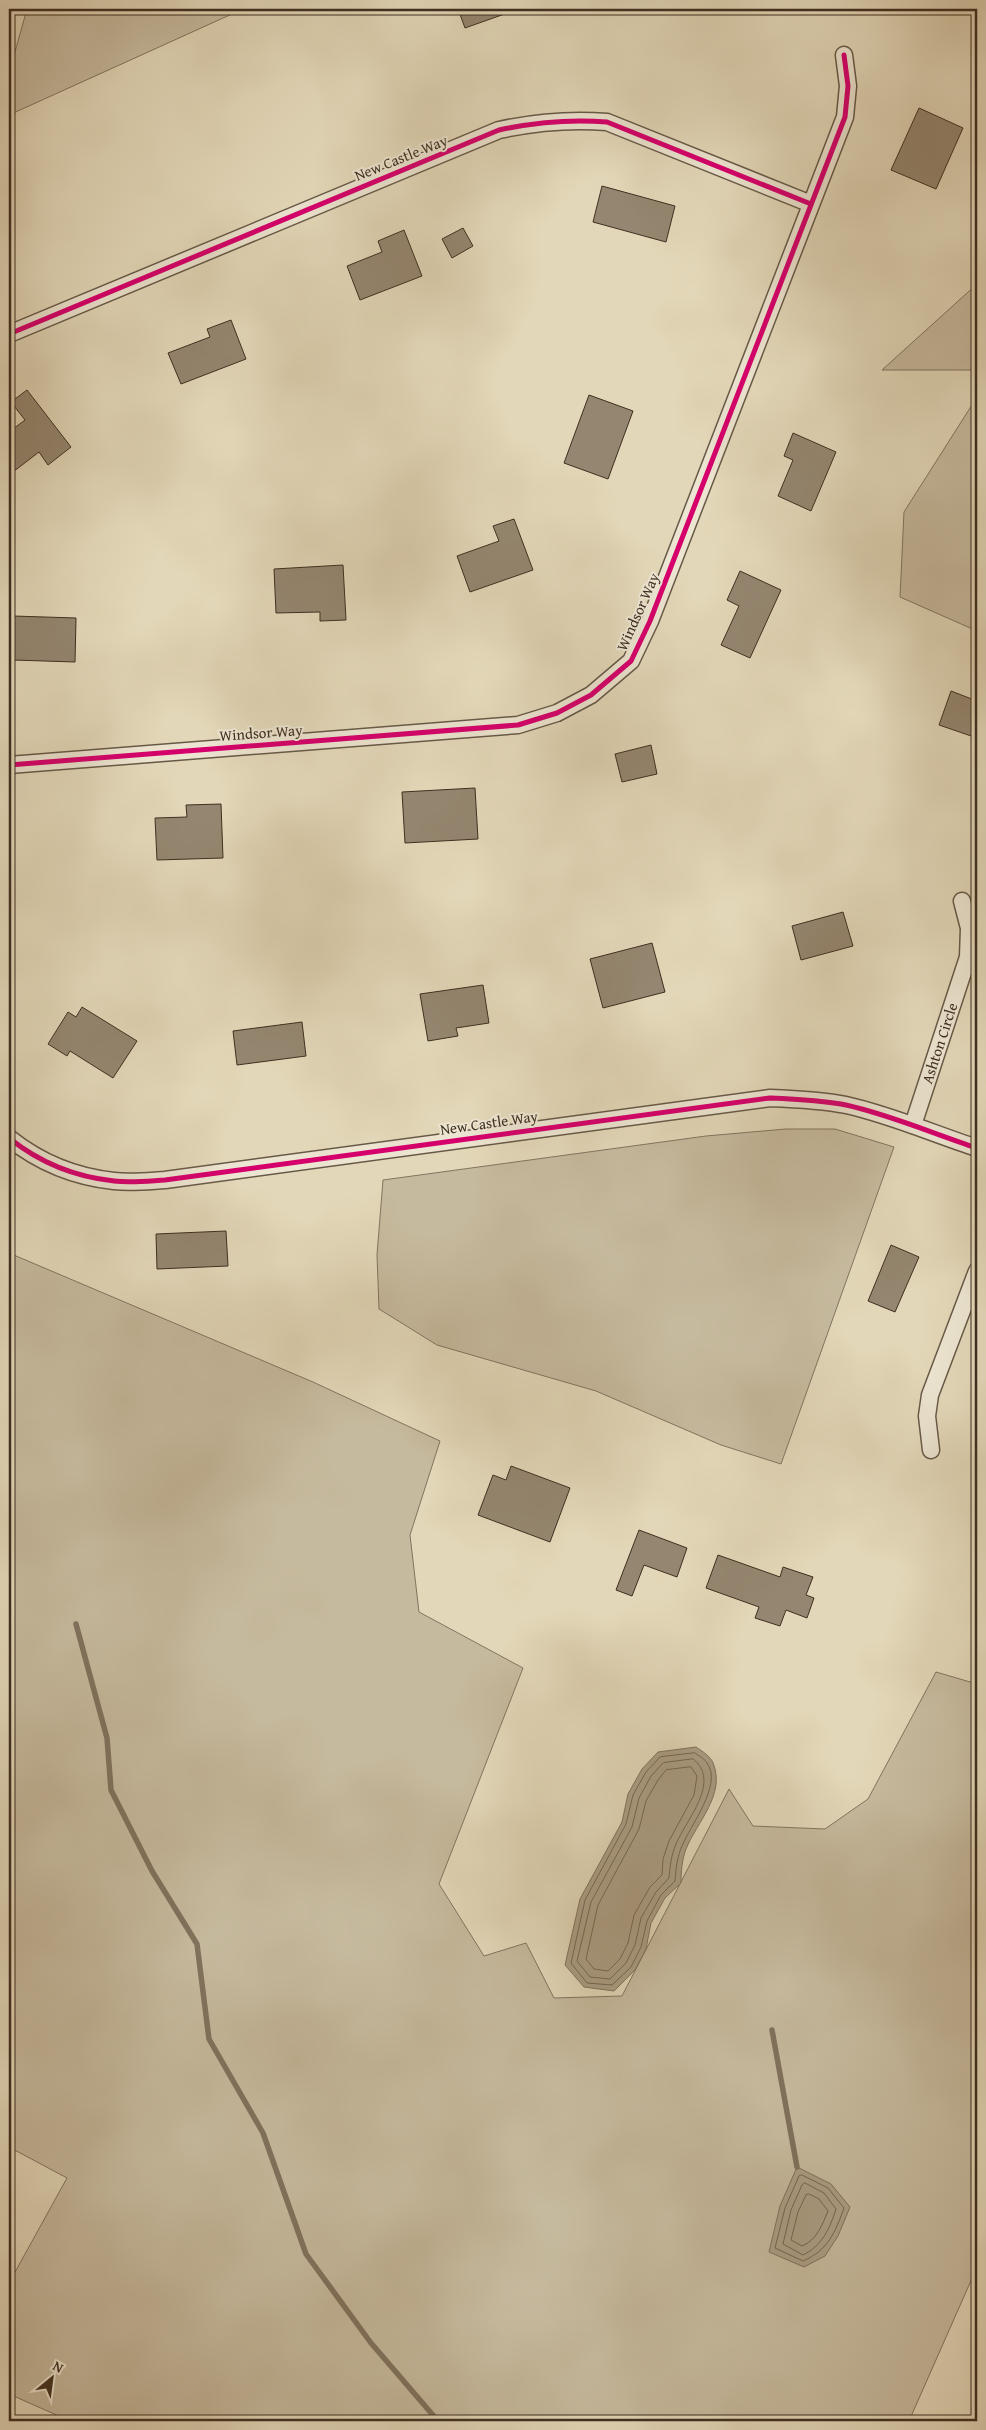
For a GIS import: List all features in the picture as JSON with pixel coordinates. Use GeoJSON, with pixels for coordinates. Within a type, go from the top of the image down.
{"type":"FeatureCollection","features":[{"type":"Feature","properties":{"kind":"street","name":"Windsor Way"},"geometry":{"type":"LineString","coordinates":[[9,765],[518,725],[558,713],[591,695],[630,661],[650,621],[845,117],[848,86],[844,56]]}},
{"type":"Feature","properties":{"kind":"street","name":"New Castle Way"},"geometry":{"type":"LineString","coordinates":[[9,334],[499,130],[536,122],[575,120],[607,122],[811,204]]}},
{"type":"Feature","properties":{"kind":"street","name":"Ashton Circle"},"geometry":{"type":"LineString","coordinates":[[913,1125],[968,956],[969,928],[962,901]]}},
{"type":"Feature","properties":{"kind":"street","name":"New Castle Way"},"geometry":{"type":"LineString","coordinates":[[9,1138],[24,1150],[62,1169],[114,1181],[165,1180],[770,1098],[815,1100],[847,1106],[913,1125],[977,1148]]}},
{"type":"Feature","properties":{"kind":"street"},"geometry":{"type":"LineString","coordinates":[[931,1450],[927,1416],[930,1396],[977,1271]]}},
{"type":"Feature","properties":{"kind":"shaded area"},"geometry":{"type":"Polygon","coordinates":[[[27,9],[243,9],[9,115],[9,73],[27,9]]]}},
{"type":"Feature","properties":{"kind":"shaded area"},"geometry":{"type":"Polygon","coordinates":[[[977,284],[977,370],[882,370],[977,284]]]}},
{"type":"Feature","properties":{"kind":"shaded area"},"geometry":{"type":"Polygon","coordinates":[[[977,397],[977,631],[900,597],[904,512],[977,397]]]}},
{"type":"Feature","properties":{"kind":"shaded area"},"geometry":{"type":"Polygon","coordinates":[[[786,1129],[835,1129],[894,1147],[781,1464],[721,1445],[596,1391],[437,1345],[379,1309],[377,1255],[383,1180],[706,1136],[786,1129]]]}},
{"type":"Feature","properties":{"kind":"shaded area"},"geometry":{"type":"Polygon","coordinates":[[[9,1253],[313,1382],[440,1441],[410,1535],[419,1612],[523,1668],[439,1884],[484,1956],[526,1943],[554,1998],[622,1996],[729,1789],[753,1826],[825,1829],[868,1799],[936,1672],[977,1684],[977,2267],[909,2421],[70,2421],[9,2394],[9,2283],[67,2178],[9,2147],[9,1253]]]}},
{"type":"Feature","properties":{"kind":"water"},"geometry":{"type":"Polygon","coordinates":[[[696,1747],[712,1761],[716,1774],[716,1786],[708,1808],[686,1849],[681,1883],[665,1898],[651,1923],[646,1949],[635,1970],[614,1991],[584,1987],[565,1965],[580,1899],[622,1822],[628,1794],[642,1769],[658,1752],[696,1747]]]}},
{"type":"Feature","properties":{"kind":"water"},"geometry":{"type":"Polygon","coordinates":[[[797,2167],[831,2184],[850,2207],[838,2236],[825,2256],[804,2267],[769,2252],[780,2206],[797,2167]]]}},
{"type":"Feature","properties":{"kind":"building"},"geometry":{"type":"Polygon","coordinates":[[[458,9],[512,9],[513,11],[465,28],[458,9]]]}},
{"type":"Feature","properties":{"kind":"building"},"geometry":{"type":"Polygon","coordinates":[[[919,108],[963,128],[936,189],[891,170],[919,108]]]}},
{"type":"Feature","properties":{"kind":"building"},"geometry":{"type":"Polygon","coordinates":[[[602,186],[675,206],[666,242],[593,222],[602,186]]]}},
{"type":"Feature","properties":{"kind":"building"},"geometry":{"type":"Polygon","coordinates":[[[463,228],[473,246],[452,258],[442,239],[463,228]]]}},
{"type":"Feature","properties":{"kind":"building"},"geometry":{"type":"Polygon","coordinates":[[[404,230],[422,276],[360,300],[347,266],[382,252],[378,241],[404,230]]]}},
{"type":"Feature","properties":{"kind":"building"},"geometry":{"type":"Polygon","coordinates":[[[231,320],[246,359],[181,384],[168,353],[210,337],[207,329],[231,320]]]}},
{"type":"Feature","properties":{"kind":"building"},"geometry":{"type":"Polygon","coordinates":[[[27,390],[71,447],[48,465],[39,452],[9,475],[9,432],[25,420],[11,402],[27,390]]]}},
{"type":"Feature","properties":{"kind":"building"},"geometry":{"type":"Polygon","coordinates":[[[589,395],[633,411],[608,479],[564,463],[589,395]]]}},
{"type":"Feature","properties":{"kind":"building"},"geometry":{"type":"Polygon","coordinates":[[[793,433],[836,452],[811,511],[778,496],[793,460],[784,456],[793,433]]]}},
{"type":"Feature","properties":{"kind":"building"},"geometry":{"type":"Polygon","coordinates":[[[514,519],[533,570],[470,592],[457,556],[499,541],[493,526],[514,519]]]}},
{"type":"Feature","properties":{"kind":"building"},"geometry":{"type":"Polygon","coordinates":[[[343,565],[346,620],[320,621],[320,612],[276,613],[274,569],[343,565]]]}},
{"type":"Feature","properties":{"kind":"building"},"geometry":{"type":"Polygon","coordinates":[[[740,571],[781,590],[750,658],[721,645],[739,606],[727,600],[740,571]]]}},
{"type":"Feature","properties":{"kind":"building"},"geometry":{"type":"Polygon","coordinates":[[[13,616],[76,618],[75,662],[13,660],[13,616]]]}},
{"type":"Feature","properties":{"kind":"building"},"geometry":{"type":"Polygon","coordinates":[[[951,691],[977,701],[977,738],[939,725],[951,691]]]}},
{"type":"Feature","properties":{"kind":"building"},"geometry":{"type":"Polygon","coordinates":[[[651,745],[657,774],[622,782],[615,754],[651,745]]]}},
{"type":"Feature","properties":{"kind":"building"},"geometry":{"type":"Polygon","coordinates":[[[475,788],[478,839],[405,843],[402,792],[475,788]]]}},
{"type":"Feature","properties":{"kind":"building"},"geometry":{"type":"Polygon","coordinates":[[[221,804],[223,858],[157,860],[155,818],[187,817],[186,805],[221,804]]]}},
{"type":"Feature","properties":{"kind":"building"},"geometry":{"type":"Polygon","coordinates":[[[843,912],[853,946],[801,960],[792,926],[843,912]]]}},
{"type":"Feature","properties":{"kind":"building"},"geometry":{"type":"Polygon","coordinates":[[[652,943],[665,992],[603,1008],[590,959],[652,943]]]}},
{"type":"Feature","properties":{"kind":"building"},"geometry":{"type":"Polygon","coordinates":[[[483,985],[489,1023],[456,1028],[458,1036],[428,1041],[420,994],[483,985]]]}},
{"type":"Feature","properties":{"kind":"building"},"geometry":{"type":"Polygon","coordinates":[[[82,1007],[137,1041],[113,1078],[70,1051],[67,1056],[48,1044],[68,1012],[76,1017],[82,1007]]]}},
{"type":"Feature","properties":{"kind":"building"},"geometry":{"type":"Polygon","coordinates":[[[302,1022],[306,1056],[237,1065],[233,1031],[302,1022]]]}},
{"type":"Feature","properties":{"kind":"building"},"geometry":{"type":"Polygon","coordinates":[[[226,1231],[228,1266],[157,1269],[156,1234],[226,1231]]]}},
{"type":"Feature","properties":{"kind":"building"},"geometry":{"type":"Polygon","coordinates":[[[891,1245],[919,1257],[895,1312],[868,1301],[891,1245]]]}},
{"type":"Feature","properties":{"kind":"building"},"geometry":{"type":"Polygon","coordinates":[[[511,1466],[570,1488],[550,1542],[478,1515],[493,1475],[506,1480],[511,1466]]]}},
{"type":"Feature","properties":{"kind":"building"},"geometry":{"type":"Polygon","coordinates":[[[639,1530],[687,1548],[677,1577],[644,1565],[632,1596],[616,1590],[639,1530]]]}},
{"type":"Feature","properties":{"kind":"building"},"geometry":{"type":"Polygon","coordinates":[[[718,1555],[780,1577],[783,1567],[813,1577],[806,1595],[814,1598],[807,1618],[786,1610],[780,1626],[755,1618],[759,1607],[706,1588],[718,1555]]]}},
{"type":"Feature","properties":{"kind":"waterway"},"geometry":{"type":"LineString","coordinates":[[76,1624],[107,1738],[111,1790],[152,1871],[197,1944],[209,2039],[263,2133],[306,2254],[371,2343],[438,2421]]}},
{"type":"Feature","properties":{"kind":"waterway"},"geometry":{"type":"LineString","coordinates":[[772,2030],[797,2167]]}},
{"type":"Feature","properties":{"kind":"cycle path"},"geometry":{"type":"LineString","coordinates":[[9,765],[518,725],[557,713],[591,695],[631,661],[650,621],[845,117],[848,86],[844,55]]}},
{"type":"Feature","properties":{"kind":"cycle path"},"geometry":{"type":"LineString","coordinates":[[9,334],[499,130],[526,125],[566,121],[607,122],[811,204]]}},
{"type":"Feature","properties":{"kind":"cycle path"},"geometry":{"type":"LineString","coordinates":[[9,1138],[45,1161],[72,1172],[120,1182],[140,1182],[770,1098],[818,1101],[863,1109],[977,1148]]}}]}
